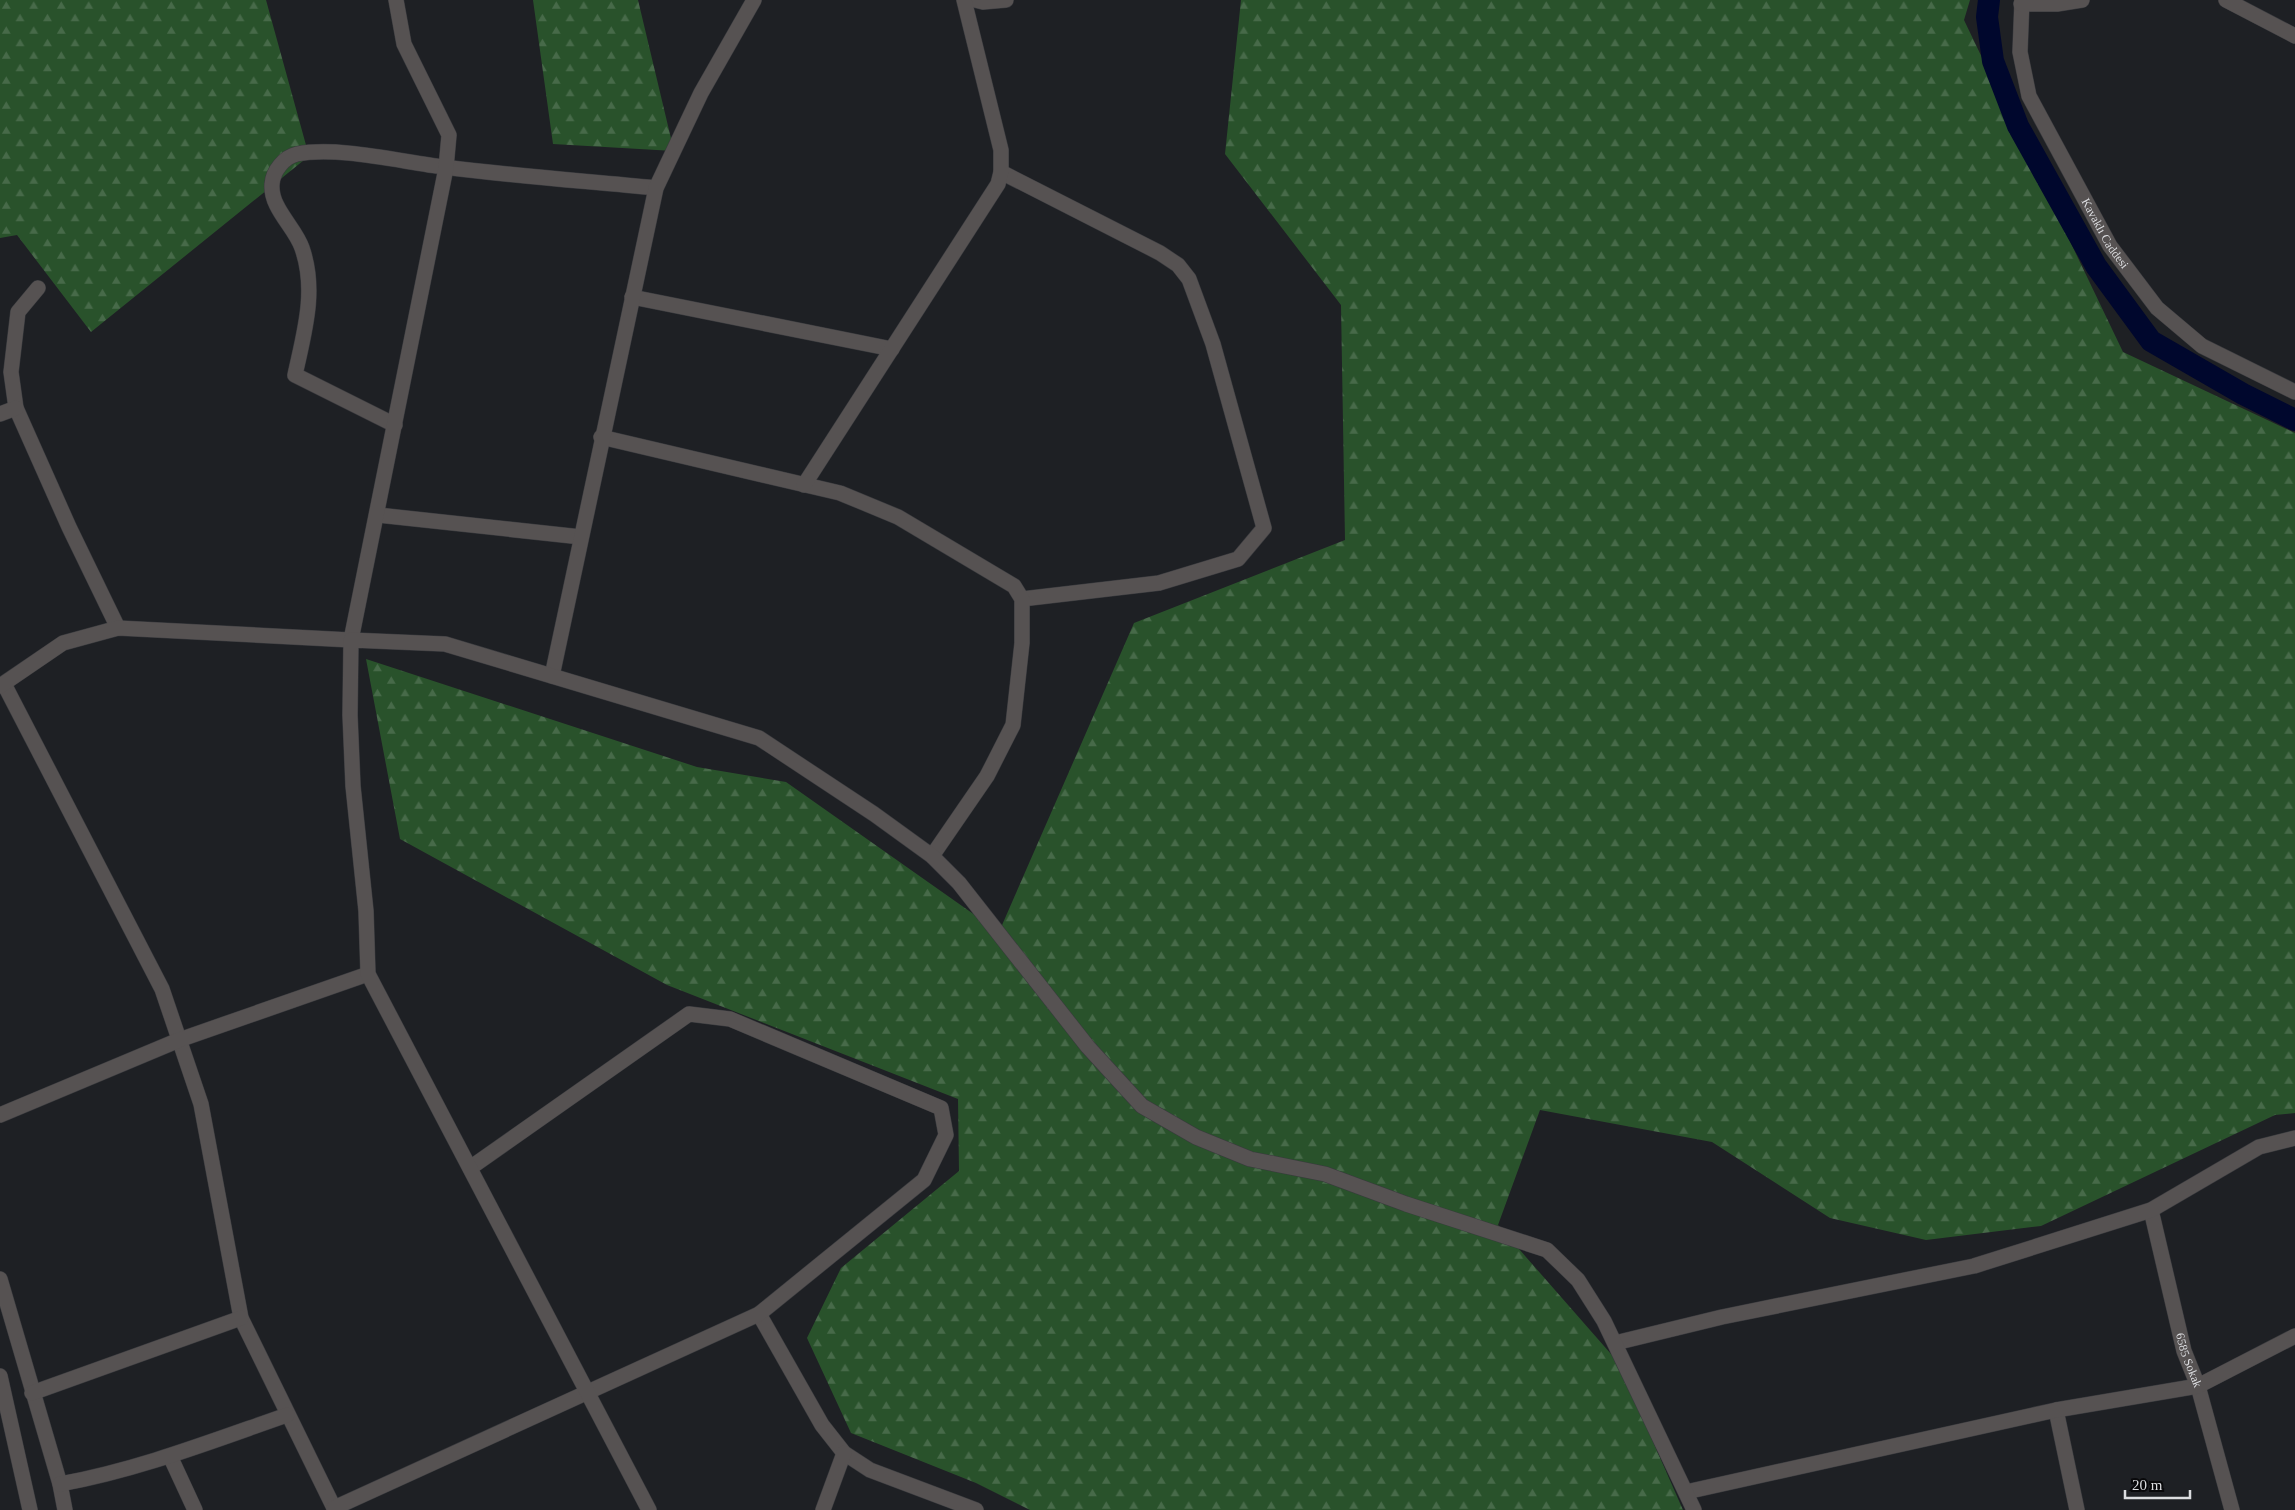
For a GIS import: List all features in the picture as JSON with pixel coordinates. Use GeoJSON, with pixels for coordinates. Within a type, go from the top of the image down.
{"type":"FeatureCollection","features":[{"type":"Feature","properties":{"kind":"street"},"geometry":{"type":"LineString","coordinates":[[396,0],[404,44],[449,135],[446,168],[378,515],[351,640],[350,715],[353,786],[366,911],[368,974],[585,1393],[649,1510]]}},
{"type":"Feature","properties":{"kind":"street"},"geometry":{"type":"LineString","coordinates":[[552,676],[601,437],[656,188],[701,92],[754,0]]}},
{"type":"Feature","properties":{"kind":"street"},"geometry":{"type":"LineString","coordinates":[[804,485],[992,194],[1001,172],[1001,150],[964,0]]}},
{"type":"Feature","properties":{"kind":"street"},"geometry":{"type":"LineString","coordinates":[[975,0],[983,2],[1006,0]]}},
{"type":"Feature","properties":{"kind":"street"},"geometry":{"type":"LineString","coordinates":[[2021,2],[2057,4],[2082,0]]}},
{"type":"Feature","properties":{"kind":"street"},"geometry":{"type":"LineString","coordinates":[[2226,0],[2295,36]]}},
{"type":"Feature","properties":{"kind":"street","name":"Kavaklı Caddesi"},"geometry":{"type":"LineString","coordinates":[[2021,2],[2020,52],[2029,96],[2110,246],[2157,308],[2202,346],[2294,389]]}},
{"type":"Feature","properties":{"kind":"street"},"geometry":{"type":"LineString","coordinates":[[395,425],[295,375],[307,323],[309,283],[302,248],[295,232],[276,203],[272,184],[280,166],[296,154],[323,152],[446,168],[656,188]]}},
{"type":"Feature","properties":{"kind":"street"},"geometry":{"type":"LineString","coordinates":[[1001,172],[1160,253],[1178,265],[1189,279],[1213,344],[1264,528],[1238,559],[1160,584],[1022,599]]}},
{"type":"Feature","properties":{"kind":"street"},"geometry":{"type":"LineString","coordinates":[[38,288],[18,312],[11,372],[16,408],[69,527],[118,628]]}},
{"type":"Feature","properties":{"kind":"street"},"geometry":{"type":"LineString","coordinates":[[632,297],[892,350]]}},
{"type":"Feature","properties":{"kind":"street"},"geometry":{"type":"LineString","coordinates":[[0,414],[16,408]]}},
{"type":"Feature","properties":{"kind":"street"},"geometry":{"type":"LineString","coordinates":[[601,437],[840,493],[898,517],[1014,586],[1022,599],[1022,643],[1013,725],[987,776],[932,856]]}},
{"type":"Feature","properties":{"kind":"street"},"geometry":{"type":"LineString","coordinates":[[378,515],[580,537]]}},
{"type":"Feature","properties":{"kind":"street"},"geometry":{"type":"LineString","coordinates":[[470,1168],[689,1014],[730,1019],[941,1108],[946,1135],[924,1180],[759,1314],[334,1509],[241,1318],[201,1104],[162,989],[2,685],[62,643],[118,628],[445,644],[759,738],[874,814],[932,856],[959,883],[1088,1047],[1142,1106],[1196,1137],[1250,1159],[1325,1174],[1406,1204],[1547,1250],[1578,1280],[1604,1321],[1694,1510]]}},
{"type":"Feature","properties":{"kind":"street"},"geometry":{"type":"LineString","coordinates":[[0,1115],[179,1040],[368,974]]}},
{"type":"Feature","properties":{"kind":"street"},"geometry":{"type":"LineString","coordinates":[[1615,1344],[1722,1317],[1974,1266],[2151,1210],[2259,1147],[2295,1138]]}},
{"type":"Feature","properties":{"kind":"street","name":"6585 Sokak"},"geometry":{"type":"LineString","coordinates":[[2151,1210],[2184,1351],[2198,1386],[2232,1510]]}},
{"type":"Feature","properties":{"kind":"street"},"geometry":{"type":"LineString","coordinates":[[0,1279],[60,1484],[65,1510]]}},
{"type":"Feature","properties":{"kind":"street"},"geometry":{"type":"LineString","coordinates":[[759,1314],[822,1425],[844,1453],[870,1470],[976,1510]]}},
{"type":"Feature","properties":{"kind":"street"},"geometry":{"type":"LineString","coordinates":[[32,1393],[241,1318]]}},
{"type":"Feature","properties":{"kind":"street"},"geometry":{"type":"LineString","coordinates":[[1686,1492],[2056,1410],[2198,1386],[2295,1336]]}},
{"type":"Feature","properties":{"kind":"street"},"geometry":{"type":"LineString","coordinates":[[0,1376],[30,1510]]}},
{"type":"Feature","properties":{"kind":"street"},"geometry":{"type":"LineString","coordinates":[[2056,1410],[2077,1510]]}},
{"type":"Feature","properties":{"kind":"street"},"geometry":{"type":"LineString","coordinates":[[60,1484],[97,1477],[170,1456],[287,1415]]}},
{"type":"Feature","properties":{"kind":"street"},"geometry":{"type":"LineString","coordinates":[[823,1510],[844,1453]]}},
{"type":"Feature","properties":{"kind":"street"},"geometry":{"type":"LineString","coordinates":[[170,1456],[195,1510]]}},
{"type":"Feature","properties":{"kind":"green space"},"geometry":{"type":"Polygon","coordinates":[[[0,0],[266,0],[309,156],[91,332],[17,235],[0,238],[0,0]]]}},
{"type":"Feature","properties":{"kind":"green space"},"geometry":{"type":"Polygon","coordinates":[[[533,0],[638,0],[674,151],[553,144],[533,0]]]}},
{"type":"Feature","properties":{"kind":"green space"},"geometry":{"type":"Polygon","coordinates":[[[1241,0],[1970,0],[1964,20],[2123,352],[2295,433],[2295,1113],[2275,1115],[2041,1226],[1926,1240],[1830,1218],[1712,1142],[1540,1110],[1498,1225],[1618,1362],[1683,1510],[1030,1510],[976,1483],[851,1433],[807,1338],[841,1268],[959,1171],[958,1099],[667,985],[400,839],[366,659],[697,767],[786,782],[999,932],[1134,623],[1345,540],[1341,305],[1225,154],[1241,0]]]}},
{"type":"Feature","properties":{"kind":"waterway"},"geometry":{"type":"LineString","coordinates":[[1989,0],[1987,17],[1993,61],[2018,126],[2096,266],[2151,341],[2243,394],[2295,420]]}}]}
